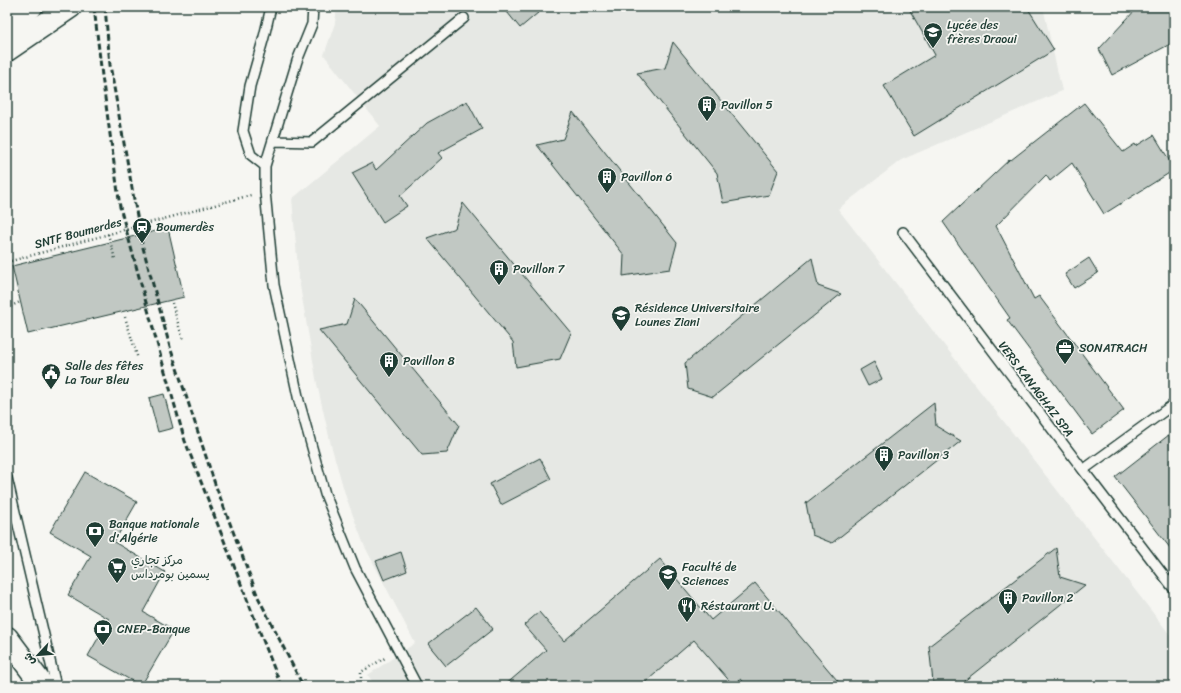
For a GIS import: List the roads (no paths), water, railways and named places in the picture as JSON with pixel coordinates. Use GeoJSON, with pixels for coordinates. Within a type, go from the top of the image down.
{"type":"FeatureCollection","features":[{"type":"Feature","properties":{"kind":"main road"},"geometry":{"type":"LineString","coordinates":[[7,24],[31,7]]}},
{"type":"Feature","properties":{"kind":"main road"},"geometry":{"type":"LineString","coordinates":[[11,47],[70,7]]}},
{"type":"Feature","properties":{"kind":"main road"},"geometry":{"type":"LineString","coordinates":[[7,638],[43,686]]}},
{"type":"Feature","properties":{"kind":"lane"},"geometry":{"type":"LineString","coordinates":[[265,166],[252,155],[243,131],[250,86],[271,7]]}},
{"type":"Feature","properties":{"kind":"lane"},"geometry":{"type":"LineString","coordinates":[[314,7],[312,24],[298,60],[265,166],[265,191],[274,285],[299,401],[325,494],[355,568],[417,686]]}},
{"type":"Feature","properties":{"kind":"lane"},"geometry":{"type":"LineString","coordinates":[[273,141],[312,142],[464,18]]}},
{"type":"Feature","properties":{"kind":"lane","name":"VERS KANAGHAZ SPA"},"geometry":{"type":"LineString","coordinates":[[903,232],[1174,588]]}},
{"type":"Feature","properties":{"kind":"lane"},"geometry":{"type":"LineString","coordinates":[[1083,470],[1174,404]]}},
{"type":"Feature","properties":{"kind":"lane"},"geometry":{"type":"LineString","coordinates":[[7,478],[56,686]]}},
{"type":"Feature","properties":{"kind":"railway"},"geometry":{"type":"LineString","coordinates":[[94,7],[120,207],[160,354],[185,441],[281,686]]}},
{"type":"Feature","properties":{"kind":"railway"},"geometry":{"type":"LineString","coordinates":[[105,7],[110,65],[142,244],[170,347],[215,484],[258,597],[303,686]]}},
{"type":"Feature","properties":{"kind":"place","name":"Lycée des frères Draoui"},"geometry":{"type":"Point","coordinates":[933,49]}},
{"type":"Feature","properties":{"kind":"place","name":"Pavillon 5"},"geometry":{"type":"Point","coordinates":[707,122]}},
{"type":"Feature","properties":{"kind":"place","name":"Pavillon 6"},"geometry":{"type":"Point","coordinates":[607,194]}},
{"type":"Feature","properties":{"kind":"place","name":"Boumerdès"},"geometry":{"type":"Point","coordinates":[142,244]}},
{"type":"Feature","properties":{"kind":"place","name":"Pavillon 7"},"geometry":{"type":"Point","coordinates":[499,286]}},
{"type":"Feature","properties":{"kind":"place","name":"Résidence Universitaire Lounes Ziani"},"geometry":{"type":"Point","coordinates":[621,332]}},
{"type":"Feature","properties":{"kind":"place","name":"SONATRACH"},"geometry":{"type":"Point","coordinates":[1065,365]}},
{"type":"Feature","properties":{"kind":"place","name":"Pavillon 8"},"geometry":{"type":"Point","coordinates":[389,378]}},
{"type":"Feature","properties":{"kind":"place","name":"Salle des fêtes La Tour Bleu"},"geometry":{"type":"Point","coordinates":[51,390]}},
{"type":"Feature","properties":{"kind":"place","name":"Pavillon 3"},"geometry":{"type":"Point","coordinates":[884,472]}},
{"type":"Feature","properties":{"kind":"place","name":"Banque nationale d'Algérie"},"geometry":{"type":"Point","coordinates":[95,548]}},
{"type":"Feature","properties":{"kind":"place","name":"مركز تجاري يسمين بومرداس"},"geometry":{"type":"Point","coordinates":[117,584]}},
{"type":"Feature","properties":{"kind":"place","name":"Faculté de Sciences"},"geometry":{"type":"Point","coordinates":[668,591]}},
{"type":"Feature","properties":{"kind":"place","name":"Pavillon 2"},"geometry":{"type":"Point","coordinates":[1008,615]}},
{"type":"Feature","properties":{"kind":"place","name":"Réstaurant U."},"geometry":{"type":"Point","coordinates":[687,623]}},
{"type":"Feature","properties":{"kind":"place","name":"CNEP-Banque"},"geometry":{"type":"Point","coordinates":[103,646]}}]}
